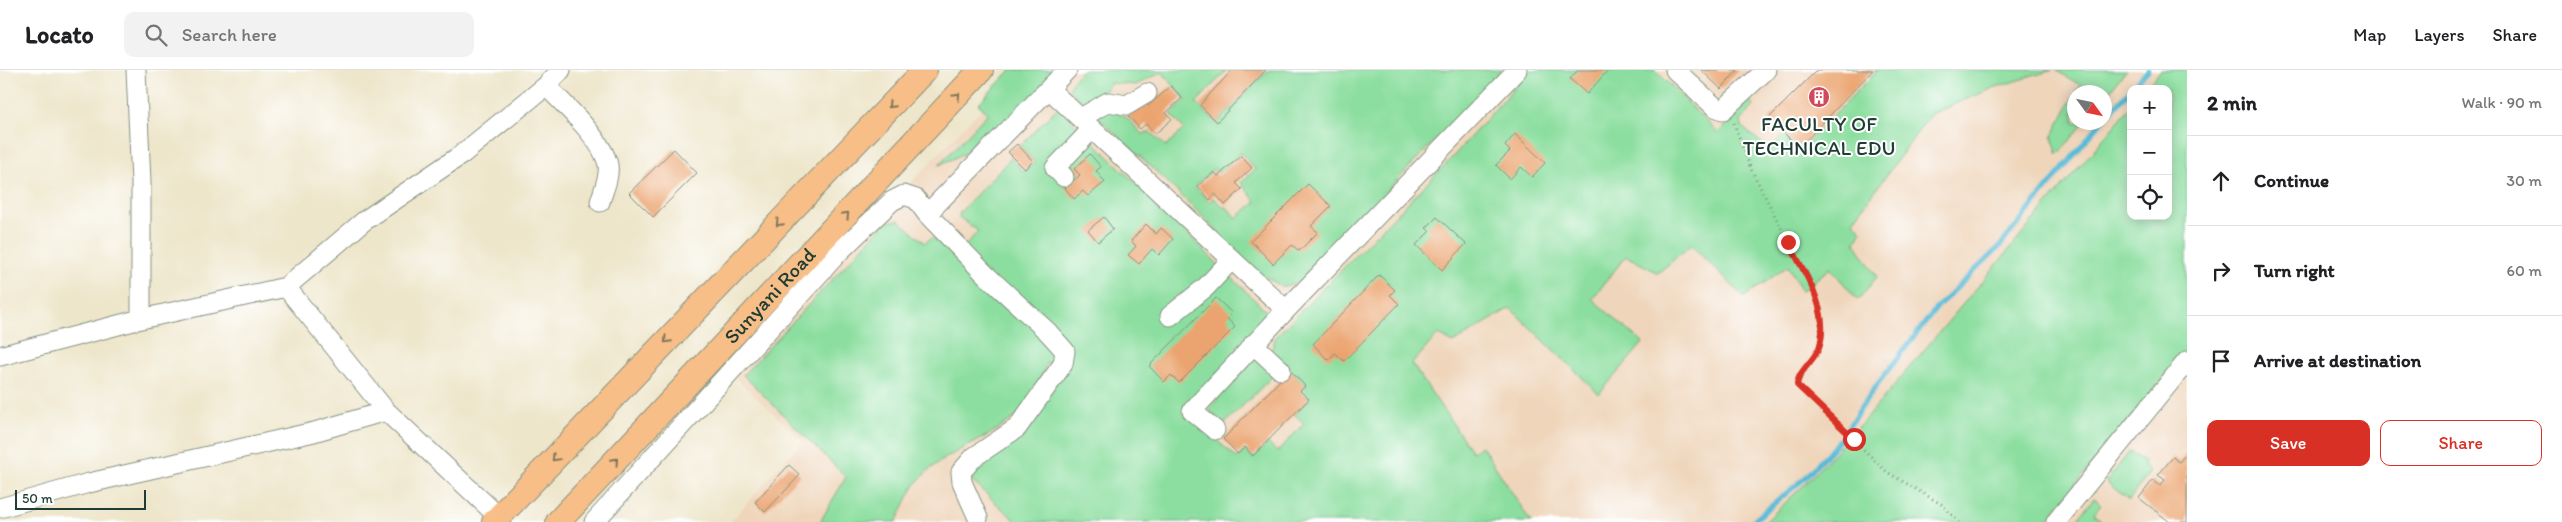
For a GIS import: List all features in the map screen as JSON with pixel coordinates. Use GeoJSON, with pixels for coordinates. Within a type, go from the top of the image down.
{"type":"FeatureCollection","features":[{"type":"Feature","properties":{"kind":"main road"},"geometry":{"type":"LineString","coordinates":[[496,519],[925,70]]}},
{"type":"Feature","properties":{"kind":"main road","name":"Sunyani Road"},"geometry":{"type":"LineString","coordinates":[[558,522],[981,70]]}},
{"type":"Feature","properties":{"kind":"street"},"geometry":{"type":"LineString","coordinates":[[136,70],[142,319]]}},
{"type":"Feature","properties":{"kind":"street"},"geometry":{"type":"LineString","coordinates":[[0,356],[142,319],[286,287],[364,221],[461,155],[546,86],[561,70]]}},
{"type":"Feature","properties":{"kind":"street"},"geometry":{"type":"LineString","coordinates":[[927,214],[1067,70]]}},
{"type":"Feature","properties":{"kind":"street"},"geometry":{"type":"LineString","coordinates":[[1215,430],[1192,411],[1253,344],[1517,70]]}},
{"type":"Feature","properties":{"kind":"street"},"geometry":{"type":"LineString","coordinates":[[1675,70],[1715,107],[1724,110],[1766,70]]}},
{"type":"Feature","properties":{"kind":"street"},"geometry":{"type":"LineString","coordinates":[[546,86],[576,116],[608,163],[608,176],[600,202]]}},
{"type":"Feature","properties":{"kind":"street"},"geometry":{"type":"LineString","coordinates":[[1049,89],[1286,310]]}},
{"type":"Feature","properties":{"kind":"street"},"geometry":{"type":"LineString","coordinates":[[1064,177],[1055,168],[1086,124],[1108,102],[1127,105],[1147,93]]}},
{"type":"Feature","properties":{"kind":"street"},"geometry":{"type":"LineString","coordinates":[[594,522],[838,253],[892,201],[904,195],[916,199],[927,214],[986,276],[1048,332],[1065,351],[1063,364],[1017,428],[974,457],[961,472],[962,482],[978,518]]}},
{"type":"Feature","properties":{"kind":"street"},"geometry":{"type":"LineString","coordinates":[[1170,316],[1206,287],[1232,260]]}},
{"type":"Feature","properties":{"kind":"street"},"geometry":{"type":"LineString","coordinates":[[286,287],[386,410],[496,519]]}},
{"type":"Feature","properties":{"kind":"street"},"geometry":{"type":"LineString","coordinates":[[1253,344],[1281,370]]}},
{"type":"Feature","properties":{"kind":"street"},"geometry":{"type":"LineString","coordinates":[[2056,522],[2187,361]]}},
{"type":"Feature","properties":{"kind":"street"},"geometry":{"type":"LineString","coordinates":[[0,508],[89,483],[314,432],[386,410]]}},
{"type":"Feature","properties":{"kind":"path"},"geometry":{"type":"LineString","coordinates":[[1728,108],[1750,167],[1815,294],[1820,315],[1820,346],[1797,385],[1887,472],[1941,504],[1959,522]]}},
{"type":"Feature","properties":{"kind":"shaded area"},"geometry":{"type":"Polygon","coordinates":[[[1018,70],[2187,70],[2187,522],[730,522],[803,441],[730,373],[1018,70]]]}},
{"type":"Feature","properties":{"kind":"green space"},"geometry":{"type":"Polygon","coordinates":[[[1011,70],[1057,70],[994,138],[984,131],[965,153],[939,165],[988,113],[978,104],[1011,70]]]}},
{"type":"Feature","properties":{"kind":"green space"},"geometry":{"type":"Polygon","coordinates":[[[1082,70],[1227,70],[1196,103],[1217,123],[1268,70],[1502,70],[1301,281],[1282,287],[1248,263],[1199,213],[1095,115],[1111,111],[1122,114],[1142,134],[1150,132],[1166,146],[1184,129],[1171,114],[1186,100],[1162,72],[1136,85],[1111,83],[1089,108],[1069,89],[1071,83],[1082,70]],[[1241,153],[1218,173],[1214,169],[1195,186],[1209,202],[1214,198],[1224,208],[1226,206],[1236,218],[1256,202],[1241,183],[1255,169],[1241,153]]]}},
{"type":"Feature","properties":{"kind":"green space"},"geometry":{"type":"Polygon","coordinates":[[[1530,70],[1655,70],[1718,133],[1750,101],[1754,106],[1741,121],[1742,127],[1769,149],[1783,135],[1799,150],[1876,72],[1875,70],[2053,70],[1996,87],[1931,114],[1853,221],[1862,231],[1855,243],[1877,277],[1858,300],[1830,268],[1802,291],[1788,266],[1744,297],[1691,245],[1658,273],[1626,256],[1592,299],[1643,343],[1599,394],[1510,308],[1453,343],[1438,334],[1412,364],[1472,452],[1482,446],[1531,522],[1017,522],[965,475],[1060,374],[1047,362],[1035,390],[1022,410],[993,432],[941,461],[929,470],[915,485],[896,522],[820,522],[846,477],[743,375],[886,222],[899,220],[925,243],[932,237],[955,258],[978,231],[959,217],[960,212],[1011,158],[1024,172],[1035,162],[1020,146],[1058,107],[1270,315],[1183,411],[1237,458],[1245,450],[1253,458],[1268,443],[1277,452],[1304,424],[1295,415],[1310,399],[1302,391],[1307,386],[1271,352],[1276,336],[1450,160],[1530,70]]]}},
{"type":"Feature","properties":{"kind":"green space"},"geometry":{"type":"Polygon","coordinates":[[[2056,70],[2126,70],[2112,88],[2112,85],[2080,85],[2056,70]]]}},
{"type":"Feature","properties":{"kind":"green space"},"geometry":{"type":"Polygon","coordinates":[[[2161,70],[2187,70],[2187,349],[2045,522],[1765,522],[1805,484],[1863,422],[2127,111],[2127,220],[2172,220],[2172,85],[2148,85],[2161,70]]]}},
{"type":"Feature","properties":{"kind":"green space"},"geometry":{"type":"Polygon","coordinates":[[[2067,109],[2067,130],[2078,130],[2058,155],[2052,136],[2067,109]]]}},
{"type":"Feature","properties":{"kind":"green space"},"geometry":{"type":"Polygon","coordinates":[[[1256,358],[1276,373],[1222,426],[1211,415],[1210,407],[1256,358]]]}},
{"type":"Feature","properties":{"kind":"green space"},"geometry":{"type":"Polygon","coordinates":[[[2130,451],[2144,462],[2143,466],[2150,472],[2129,500],[2106,482],[2130,451]]]}},
{"type":"Feature","properties":{"kind":"green space"},"geometry":{"type":"Polygon","coordinates":[[[2094,498],[2101,505],[2094,514],[2103,522],[2075,522],[2094,498]]]}},
{"type":"Feature","properties":{"kind":"building"},"geometry":{"type":"Polygon","coordinates":[[[1232,70],[1266,70],[1217,122],[1200,105],[1232,70]]]}},
{"type":"Feature","properties":{"kind":"building"},"geometry":{"type":"Polygon","coordinates":[[[1578,70],[1608,70],[1587,94],[1570,79],[1578,70]]]}},
{"type":"Feature","properties":{"kind":"building"},"geometry":{"type":"Polygon","coordinates":[[[1701,70],[1738,70],[1721,89],[1701,70]]]}},
{"type":"Feature","properties":{"kind":"building","name":"FACULTY OF TECHNICAL EDU"},"geometry":{"type":"Polygon","coordinates":[[[1817,70],[1873,70],[1799,148],[1769,118],[1817,70]]]}},
{"type":"Feature","properties":{"kind":"building"},"geometry":{"type":"Polygon","coordinates":[[[1171,86],[1182,98],[1166,113],[1172,119],[1155,134],[1146,124],[1140,129],[1128,116],[1144,101],[1148,106],[1171,86]]]}},
{"type":"Feature","properties":{"kind":"building"},"geometry":{"type":"Polygon","coordinates":[[[1515,134],[1545,163],[1532,177],[1521,167],[1510,179],[1496,165],[1510,151],[1505,146],[1515,134]]]}},
{"type":"Feature","properties":{"kind":"building"},"geometry":{"type":"Polygon","coordinates":[[[1017,144],[1033,161],[1025,169],[1008,152],[1017,144]]]}},
{"type":"Feature","properties":{"kind":"building"},"geometry":{"type":"Polygon","coordinates":[[[674,149],[697,173],[653,217],[629,193],[674,149]]]}},
{"type":"Feature","properties":{"kind":"building"},"geometry":{"type":"Polygon","coordinates":[[[1090,154],[1101,167],[1096,171],[1105,182],[1088,196],[1083,191],[1074,199],[1065,188],[1080,175],[1074,169],[1090,154]]]}},
{"type":"Feature","properties":{"kind":"building"},"geometry":{"type":"Polygon","coordinates":[[[1241,156],[1252,168],[1236,183],[1242,189],[1225,205],[1215,194],[1210,200],[1198,186],[1214,172],[1218,176],[1241,156]]]}},
{"type":"Feature","properties":{"kind":"building"},"geometry":{"type":"Polygon","coordinates":[[[1308,184],[1331,206],[1311,226],[1318,232],[1299,251],[1292,245],[1273,264],[1251,241],[1308,184]]]}},
{"type":"Feature","properties":{"kind":"building"},"geometry":{"type":"Polygon","coordinates":[[[1104,217],[1113,229],[1098,242],[1088,230],[1104,217]]]}},
{"type":"Feature","properties":{"kind":"building"},"geometry":{"type":"Polygon","coordinates":[[[1437,217],[1466,244],[1442,270],[1416,245],[1430,231],[1426,228],[1437,217]]]}},
{"type":"Feature","properties":{"kind":"building"},"geometry":{"type":"Polygon","coordinates":[[[1146,224],[1156,234],[1161,228],[1173,239],[1159,255],[1152,249],[1139,264],[1128,255],[1136,246],[1131,241],[1146,224]]]}},
{"type":"Feature","properties":{"kind":"building"},"geometry":{"type":"Polygon","coordinates":[[[1379,275],[1395,290],[1390,295],[1399,304],[1344,361],[1335,353],[1328,360],[1313,344],[1379,275]]]}},
{"type":"Feature","properties":{"kind":"building"},"geometry":{"type":"Polygon","coordinates":[[[1216,298],[1232,313],[1227,318],[1235,327],[1179,383],[1171,375],[1164,382],[1149,366],[1216,298]]]}},
{"type":"Feature","properties":{"kind":"building"},"geometry":{"type":"Polygon","coordinates":[[[1290,370],[1305,386],[1300,391],[1309,399],[1253,456],[1245,447],[1238,454],[1223,439],[1290,370]]]}},
{"type":"Feature","properties":{"kind":"building"},"geometry":{"type":"Polygon","coordinates":[[[2187,453],[2187,522],[2170,522],[2139,498],[2153,480],[2160,486],[2165,480],[2158,475],[2173,457],[2179,462],[2187,453]]]}},
{"type":"Feature","properties":{"kind":"building"},"geometry":{"type":"Polygon","coordinates":[[[789,465],[800,475],[765,512],[755,502],[789,465]]]}},
{"type":"Feature","properties":{"kind":"waterway"},"geometry":{"type":"LineString","coordinates":[[2112,110],[2148,70]]}},
{"type":"Feature","properties":{"kind":"waterway"},"geometry":{"type":"LineString","coordinates":[[1752,522],[1806,477],[1838,442],[1876,386],[1938,306],[1999,247],[2094,130]]}},
{"type":"Feature","properties":{"kind":"place","name":"FACULTY OF TECHNICAL EDU"},"geometry":{"type":"Point","coordinates":[1819,97]}},
{"type":"Feature","properties":{"kind":"route"},"geometry":{"type":"LineString","coordinates":[[1788,242],[1815,294],[1820,315],[1820,346],[1797,382],[1797,385],[1854,439]]}}]}
